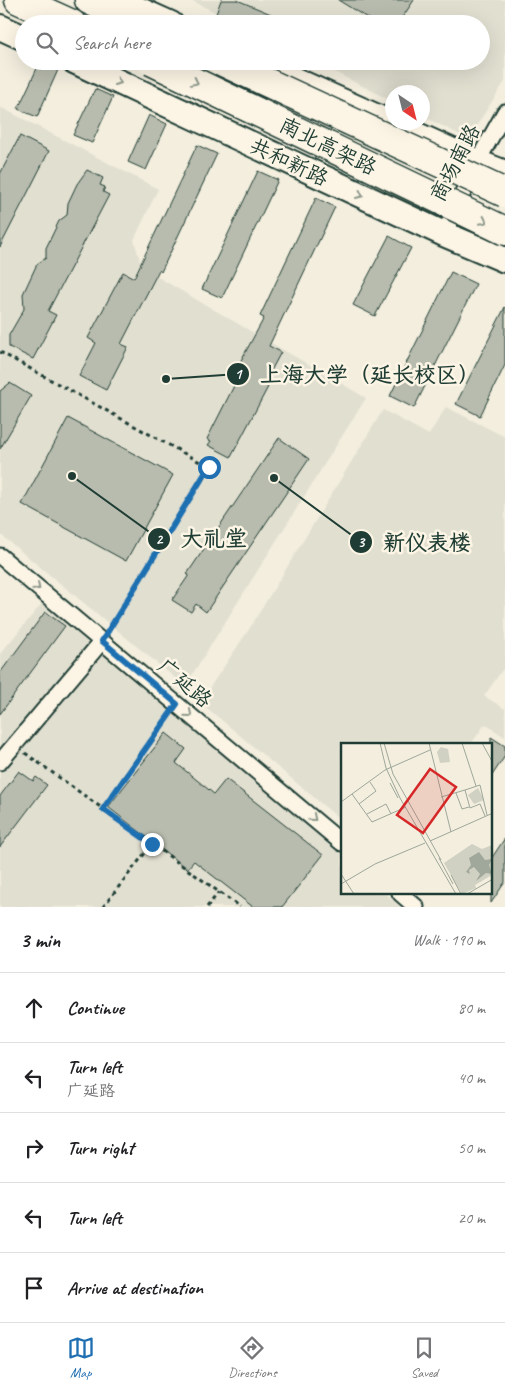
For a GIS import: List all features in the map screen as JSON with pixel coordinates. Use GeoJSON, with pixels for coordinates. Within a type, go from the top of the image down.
{"type":"FeatureCollection","features":[{"type":"Feature","properties":{"kind":"highway"},"geometry":{"type":"LineString","coordinates":[[19,0],[52,15]]}},
{"type":"Feature","properties":{"kind":"highway"},"geometry":{"type":"LineString","coordinates":[[89,0],[121,15]]}},
{"type":"Feature","properties":{"kind":"highway","name":"南北高架路"},"geometry":{"type":"LineString","coordinates":[[170,70],[505,231]]}},
{"type":"Feature","properties":{"kind":"highway","name":"南北高架路"},"geometry":{"type":"LineString","coordinates":[[240,70],[505,193]]}},
{"type":"Feature","properties":{"kind":"main road"},"geometry":{"type":"LineString","coordinates":[[119,0],[152,15]]}},
{"type":"Feature","properties":{"kind":"main road"},"geometry":{"type":"LineString","coordinates":[[0,27],[15,34]]}},
{"type":"Feature","properties":{"kind":"main road","name":"共和新路"},"geometry":{"type":"LineString","coordinates":[[93,70],[444,234],[505,260]]}},
{"type":"Feature","properties":{"kind":"main road"},"geometry":{"type":"LineString","coordinates":[[273,70],[505,173]]}},
{"type":"Feature","properties":{"kind":"street","name":"商场南路"},"geometry":{"type":"LineString","coordinates":[[444,234],[477,162],[505,112]]}},
{"type":"Feature","properties":{"kind":"street","name":"广延路"},"geometry":{"type":"LineString","coordinates":[[0,556],[341,842]]}},
{"type":"Feature","properties":{"kind":"street"},"geometry":{"type":"LineString","coordinates":[[0,762],[102,641]]}},
{"type":"Feature","properties":{"kind":"street"},"geometry":{"type":"LineString","coordinates":[[401,894],[416,907]]}},
{"type":"Feature","properties":{"kind":"path"},"geometry":{"type":"LineString","coordinates":[[0,352],[209,467],[102,641]]}},
{"type":"Feature","properties":{"kind":"path"},"geometry":{"type":"LineString","coordinates":[[103,809],[177,704]]}},
{"type":"Feature","properties":{"kind":"path"},"geometry":{"type":"LineString","coordinates":[[14,745],[240,907]]}},
{"type":"Feature","properties":{"kind":"path"},"geometry":{"type":"LineString","coordinates":[[103,907],[152,844]]}},
{"type":"Feature","properties":{"kind":"path"},"geometry":{"type":"LineString","coordinates":[[207,907],[219,892]]}},
{"type":"Feature","properties":{"kind":"shaded area"},"geometry":{"type":"Polygon","coordinates":[[[191,0],[505,0],[505,81],[468,139],[430,120],[430,85],[385,85],[385,97],[331,70],[490,70],[490,15],[220,15],[191,0]]]}},
{"type":"Feature","properties":{"kind":"shaded area"},"geometry":{"type":"Polygon","coordinates":[[[0,107],[158,189],[134,240],[142,268],[366,398],[185,686],[0,534],[0,107]]]}},
{"type":"Feature","properties":{"kind":"shaded area"},"geometry":{"type":"Polygon","coordinates":[[[446,407],[505,437],[505,666],[484,696],[505,709],[505,737],[485,724],[472,743],[341,743],[341,820],[200,702],[250,628],[383,410],[429,435],[446,407]]]}},
{"type":"Feature","properties":{"kind":"shaded area"},"geometry":{"type":"Polygon","coordinates":[[[44,601],[341,854],[341,894],[386,894],[400,907],[0,907],[0,654],[44,601]]]}},
{"type":"Feature","properties":{"kind":"building"},"geometry":{"type":"Polygon","coordinates":[[[221,0],[237,0],[273,15],[219,15],[216,14],[221,0]]]}},
{"type":"Feature","properties":{"kind":"building"},"geometry":{"type":"Polygon","coordinates":[[[338,0],[414,0],[404,15],[362,15],[338,0]]]}},
{"type":"Feature","properties":{"kind":"building"},"geometry":{"type":"Polygon","coordinates":[[[36,70],[58,70],[37,117],[18,109],[36,70]]]}},
{"type":"Feature","properties":{"kind":"building"},"geometry":{"type":"Polygon","coordinates":[[[95,89],[113,97],[92,143],[73,135],[95,89]]]}},
{"type":"Feature","properties":{"kind":"building"},"geometry":{"type":"Polygon","coordinates":[[[149,115],[167,124],[146,170],[128,162],[149,115]]]}},
{"type":"Feature","properties":{"kind":"building"},"geometry":{"type":"Polygon","coordinates":[[[20,136],[49,151],[0,247],[0,174],[20,136]]]}},
{"type":"Feature","properties":{"kind":"building"},"geometry":{"type":"Polygon","coordinates":[[[197,145],[217,154],[161,272],[159,270],[121,344],[128,347],[106,390],[79,376],[96,343],[88,338],[123,272],[134,278],[197,145]]]}},
{"type":"Feature","properties":{"kind":"building"},"geometry":{"type":"Polygon","coordinates":[[[87,170],[103,178],[100,185],[105,187],[103,192],[109,195],[48,311],[56,315],[33,359],[9,347],[9,335],[24,309],[23,294],[37,264],[46,258],[46,248],[59,221],[67,215],[68,203],[77,184],[87,170]]]}},
{"type":"Feature","properties":{"kind":"building"},"geometry":{"type":"Polygon","coordinates":[[[258,171],[278,180],[222,298],[202,289],[258,171]]]}},
{"type":"Feature","properties":{"kind":"building"},"geometry":{"type":"Polygon","coordinates":[[[316,198],[335,207],[269,346],[281,352],[264,384],[268,387],[231,457],[208,445],[211,441],[207,439],[238,378],[233,375],[264,318],[260,316],[316,198]]]}},
{"type":"Feature","properties":{"kind":"building"},"geometry":{"type":"Polygon","coordinates":[[[389,236],[411,248],[375,316],[353,305],[389,236]]]}},
{"type":"Feature","properties":{"kind":"building"},"geometry":{"type":"Polygon","coordinates":[[[451,272],[476,284],[414,408],[390,396],[451,272]]]}},
{"type":"Feature","properties":{"kind":"building"},"geometry":{"type":"Polygon","coordinates":[[[505,307],[505,365],[480,416],[456,404],[505,307]]]}},
{"type":"Feature","properties":{"kind":"building"},"geometry":{"type":"Polygon","coordinates":[[[10,383],[31,396],[0,449],[0,391],[10,383]]]}},
{"type":"Feature","properties":{"kind":"building"},"geometry":{"type":"Polygon","coordinates":[[[68,418],[173,475],[126,561],[22,504],[68,418]]]}},
{"type":"Feature","properties":{"kind":"building"},"geometry":{"type":"Polygon","coordinates":[[[279,438],[309,459],[206,612],[196,604],[191,612],[172,600],[189,575],[187,574],[279,438]]]}},
{"type":"Feature","properties":{"kind":"building"},"geometry":{"type":"Polygon","coordinates":[[[45,612],[65,626],[0,714],[0,673],[45,612]]]}},
{"type":"Feature","properties":{"kind":"building"},"geometry":{"type":"Polygon","coordinates":[[[166,733],[186,749],[176,763],[214,794],[226,779],[323,855],[282,907],[253,907],[194,861],[187,869],[108,807],[166,733]]]}},
{"type":"Feature","properties":{"kind":"building"},"geometry":{"type":"Polygon","coordinates":[[[491,737],[505,746],[505,756],[492,776],[492,743],[491,737]]]}},
{"type":"Feature","properties":{"kind":"building"},"geometry":{"type":"Polygon","coordinates":[[[19,771],[33,781],[36,777],[47,785],[0,847],[0,796],[19,771]]]}},
{"type":"Feature","properties":{"kind":"building"},"geometry":{"type":"Polygon","coordinates":[[[505,838],[505,882],[491,903],[492,894],[492,858],[505,838]]]}},
{"type":"Feature","properties":{"kind":"place","name":"上海大学（延长校区）"},"geometry":{"type":"Point","coordinates":[166,379]}},
{"type":"Feature","properties":{"kind":"place","name":"大礼堂"},"geometry":{"type":"Point","coordinates":[72,476]}},
{"type":"Feature","properties":{"kind":"place","name":"新仪表楼"},"geometry":{"type":"Point","coordinates":[274,478]}},
{"type":"Feature","properties":{"kind":"route"},"geometry":{"type":"LineString","coordinates":[[152,844],[103,809],[177,704],[102,641],[209,467]]}}]}
